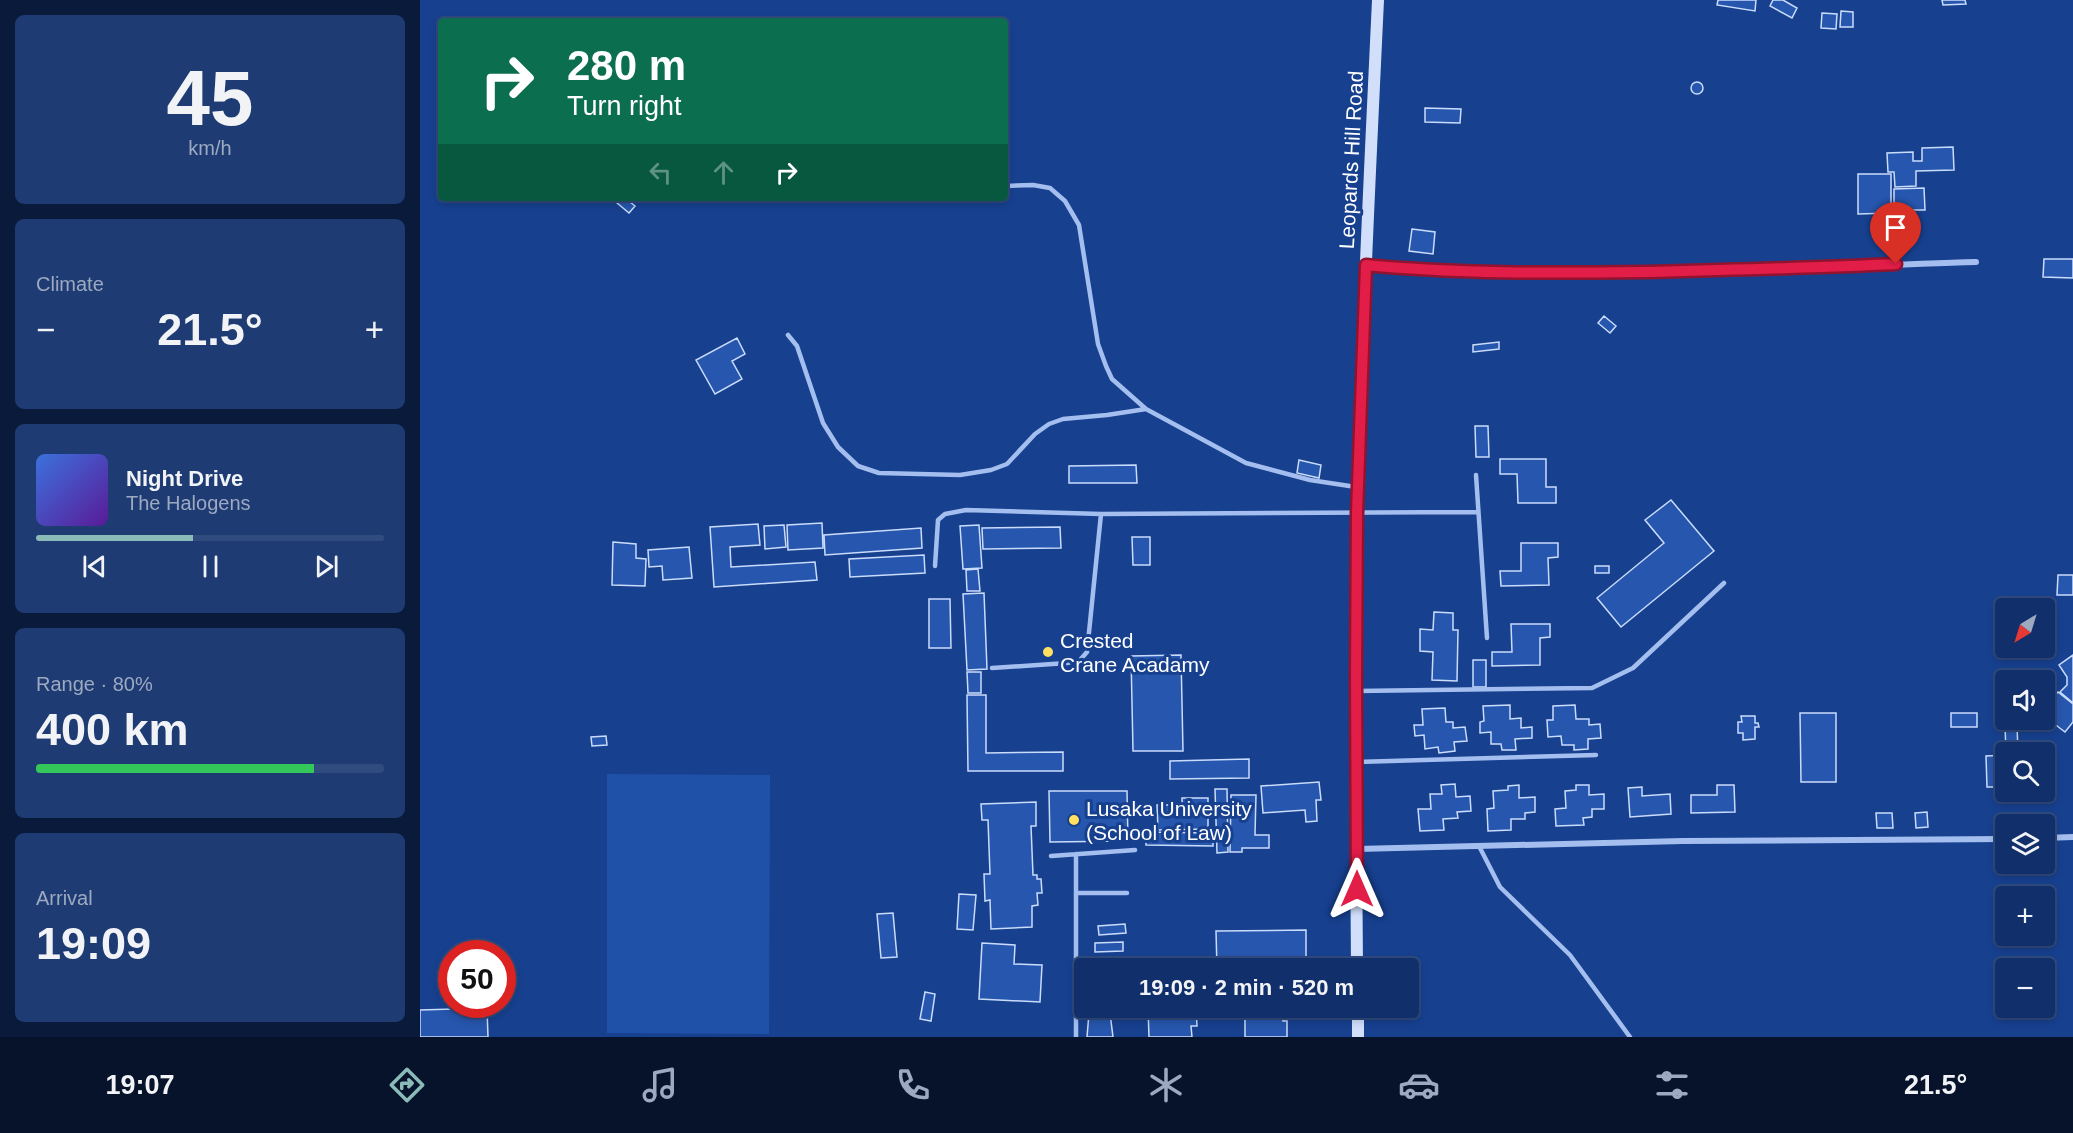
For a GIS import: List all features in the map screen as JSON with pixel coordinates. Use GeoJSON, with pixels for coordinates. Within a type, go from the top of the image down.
{"type":"FeatureCollection","features":[{"type":"Feature","properties":{"kind":"main road","name":"Leopards Hill Road"},"geometry":{"type":"LineString","coordinates":[[1357,958],[1357,513],[1378,0]]}},
{"type":"Feature","properties":{"kind":"main road"},"geometry":{"type":"LineString","coordinates":[[1358,1018],[1358,1037]]}},
{"type":"Feature","properties":{"kind":"street"},"geometry":{"type":"LineString","coordinates":[[1366,265],[1423,270],[1529,273],[1720,271],[1976,262]]}},
{"type":"Feature","properties":{"kind":"street"},"geometry":{"type":"LineString","coordinates":[[2055,838],[2073,837]]}},
{"type":"Feature","properties":{"kind":"street"},"geometry":{"type":"LineString","coordinates":[[1357,849],[1683,841],[1995,839]]}},
{"type":"Feature","properties":{"kind":"lane"},"geometry":{"type":"LineString","coordinates":[[1008,186],[1033,185],[1050,188],[1065,201],[1079,225],[1098,344],[1106,366],[1112,379],[1146,409],[1246,463],[1310,480],[1359,487]]}},
{"type":"Feature","properties":{"kind":"lane"},"geometry":{"type":"LineString","coordinates":[[788,335],[797,346],[823,423],[838,447],[858,466],[879,473],[960,475],[991,470],[1007,464],[1035,434],[1063,418],[1146,409]]}},
{"type":"Feature","properties":{"kind":"lane"},"geometry":{"type":"LineString","coordinates":[[1476,475],[1487,638]]}},
{"type":"Feature","properties":{"kind":"lane"},"geometry":{"type":"LineString","coordinates":[[935,566],[938,520],[945,514],[966,510],[1101,514],[1478,512]]}},
{"type":"Feature","properties":{"kind":"lane"},"geometry":{"type":"LineString","coordinates":[[992,668],[1067,663],[1080,660],[1087,652],[1101,514]]}},
{"type":"Feature","properties":{"kind":"lane"},"geometry":{"type":"LineString","coordinates":[[1356,691],[1592,688],[1633,668],[1724,583]]}},
{"type":"Feature","properties":{"kind":"lane"},"geometry":{"type":"LineString","coordinates":[[1356,762],[1596,755]]}},
{"type":"Feature","properties":{"kind":"lane"},"geometry":{"type":"LineString","coordinates":[[1479,846],[1500,887],[1570,955],[1630,1037]]}},
{"type":"Feature","properties":{"kind":"lane"},"geometry":{"type":"LineString","coordinates":[[1050,856],[1135,850]]}},
{"type":"Feature","properties":{"kind":"lane"},"geometry":{"type":"LineString","coordinates":[[1076,854],[1076,1037]]}},
{"type":"Feature","properties":{"kind":"lane"},"geometry":{"type":"LineString","coordinates":[[1076,893],[1127,893]]}},
{"type":"Feature","properties":{"kind":"shaded area"},"geometry":{"type":"Polygon","coordinates":[[[607,774],[770,775],[769,1034],[607,1033],[607,774]]]}},
{"type":"Feature","properties":{"kind":"building"},"geometry":{"type":"Polygon","coordinates":[[[1718,0],[1756,0],[1755,11],[1717,5],[1718,0]]]}},
{"type":"Feature","properties":{"kind":"building"},"geometry":{"type":"Polygon","coordinates":[[[1773,0],[1783,0],[1797,8],[1792,18],[1770,6],[1773,0]]]}},
{"type":"Feature","properties":{"kind":"building"},"geometry":{"type":"Polygon","coordinates":[[[1942,0],[1965,0],[1966,4],[1943,5],[1942,0]]]}},
{"type":"Feature","properties":{"kind":"building"},"geometry":{"type":"Polygon","coordinates":[[[1841,11],[1853,12],[1853,27],[1840,27],[1841,11]]]}},
{"type":"Feature","properties":{"kind":"building"},"geometry":{"type":"Polygon","coordinates":[[[1822,13],[1837,14],[1836,29],[1821,28],[1822,13]]]}},
{"type":"Feature","properties":{"kind":"building"},"geometry":{"type":"Polygon","coordinates":[[[1699,82],[1703,88],[1699,94],[1695,94],[1691,86],[1699,82]]]}},
{"type":"Feature","properties":{"kind":"building"},"geometry":{"type":"Polygon","coordinates":[[[1425,108],[1461,109],[1460,123],[1425,122],[1425,108]]]}},
{"type":"Feature","properties":{"kind":"building"},"geometry":{"type":"Polygon","coordinates":[[[1953,147],[1954,170],[1916,171],[1916,186],[1895,187],[1894,172],[1888,172],[1887,153],[1913,152],[1913,161],[1922,161],[1922,148],[1953,147]]]}},
{"type":"Feature","properties":{"kind":"building"},"geometry":{"type":"Polygon","coordinates":[[[1858,174],[1891,174],[1891,213],[1858,214],[1858,174]]]}},
{"type":"Feature","properties":{"kind":"building"},"geometry":{"type":"Polygon","coordinates":[[[1924,188],[1925,210],[1894,210],[1894,189],[1924,188]]]}},
{"type":"Feature","properties":{"kind":"building"},"geometry":{"type":"Polygon","coordinates":[[[629,201],[635,206],[629,213],[617,203],[629,201]]]}},
{"type":"Feature","properties":{"kind":"building"},"geometry":{"type":"Polygon","coordinates":[[[1412,229],[1435,232],[1433,254],[1409,251],[1412,229]]]}},
{"type":"Feature","properties":{"kind":"building"},"geometry":{"type":"Polygon","coordinates":[[[2044,259],[2073,259],[2073,278],[2043,277],[2044,259]]]}},
{"type":"Feature","properties":{"kind":"building"},"geometry":{"type":"Polygon","coordinates":[[[1604,316],[1616,326],[1610,333],[1598,323],[1604,316]]]}},
{"type":"Feature","properties":{"kind":"building"},"geometry":{"type":"Polygon","coordinates":[[[737,338],[745,354],[732,361],[742,379],[715,394],[696,360],[737,338]]]}},
{"type":"Feature","properties":{"kind":"building"},"geometry":{"type":"Polygon","coordinates":[[[1499,342],[1499,349],[1473,352],[1473,345],[1499,342]]]}},
{"type":"Feature","properties":{"kind":"building"},"geometry":{"type":"Polygon","coordinates":[[[1475,426],[1488,426],[1489,457],[1476,457],[1475,426]]]}},
{"type":"Feature","properties":{"kind":"building"},"geometry":{"type":"Polygon","coordinates":[[[1500,459],[1546,459],[1546,487],[1556,487],[1556,503],[1518,503],[1517,474],[1500,474],[1500,459]]]}},
{"type":"Feature","properties":{"kind":"building"},"geometry":{"type":"Polygon","coordinates":[[[1299,460],[1321,465],[1319,478],[1297,473],[1299,460]]]}},
{"type":"Feature","properties":{"kind":"building"},"geometry":{"type":"Polygon","coordinates":[[[1136,465],[1137,483],[1069,483],[1069,466],[1136,465]]]}},
{"type":"Feature","properties":{"kind":"building"},"geometry":{"type":"Polygon","coordinates":[[[1671,500],[1714,551],[1621,627],[1597,598],[1664,543],[1645,520],[1671,500]]]}},
{"type":"Feature","properties":{"kind":"building"},"geometry":{"type":"Polygon","coordinates":[[[822,523],[823,548],[788,550],[787,525],[822,523]]]}},
{"type":"Feature","properties":{"kind":"building"},"geometry":{"type":"Polygon","coordinates":[[[758,524],[760,545],[730,547],[731,567],[815,562],[817,580],[714,587],[710,527],[758,524]]]}},
{"type":"Feature","properties":{"kind":"building"},"geometry":{"type":"Polygon","coordinates":[[[784,525],[786,547],[765,549],[764,526],[784,525]]]}},
{"type":"Feature","properties":{"kind":"building"},"geometry":{"type":"Polygon","coordinates":[[[979,525],[982,568],[963,569],[960,526],[979,525]]]}},
{"type":"Feature","properties":{"kind":"building"},"geometry":{"type":"Polygon","coordinates":[[[1060,527],[1061,548],[983,549],[982,528],[1060,527]]]}},
{"type":"Feature","properties":{"kind":"building"},"geometry":{"type":"Polygon","coordinates":[[[921,528],[922,548],[825,555],[824,535],[921,528]]]}},
{"type":"Feature","properties":{"kind":"building"},"geometry":{"type":"Polygon","coordinates":[[[1132,537],[1150,537],[1150,565],[1133,565],[1132,537]]]}},
{"type":"Feature","properties":{"kind":"building"},"geometry":{"type":"Polygon","coordinates":[[[613,542],[636,544],[636,558],[646,559],[645,586],[612,585],[613,542]]]}},
{"type":"Feature","properties":{"kind":"building"},"geometry":{"type":"Polygon","coordinates":[[[1521,543],[1558,543],[1558,557],[1548,558],[1549,585],[1501,586],[1500,571],[1521,571],[1521,543]]]}},
{"type":"Feature","properties":{"kind":"building"},"geometry":{"type":"Polygon","coordinates":[[[689,547],[692,578],[663,580],[662,566],[649,567],[648,550],[689,547]]]}},
{"type":"Feature","properties":{"kind":"building"},"geometry":{"type":"Polygon","coordinates":[[[924,555],[925,573],[850,577],[849,559],[924,555]]]}},
{"type":"Feature","properties":{"kind":"building"},"geometry":{"type":"Polygon","coordinates":[[[1595,566],[1609,566],[1609,573],[1595,573],[1595,566]]]}},
{"type":"Feature","properties":{"kind":"building"},"geometry":{"type":"Polygon","coordinates":[[[978,569],[980,591],[967,591],[966,570],[978,569]]]}},
{"type":"Feature","properties":{"kind":"building"},"geometry":{"type":"Polygon","coordinates":[[[2058,575],[2073,575],[2073,595],[2057,595],[2058,575]]]}},
{"type":"Feature","properties":{"kind":"building"},"geometry":{"type":"Polygon","coordinates":[[[984,593],[987,669],[967,670],[963,594],[984,593]]]}},
{"type":"Feature","properties":{"kind":"building"},"geometry":{"type":"Polygon","coordinates":[[[929,599],[950,599],[951,648],[929,648],[929,599]]]}},
{"type":"Feature","properties":{"kind":"building"},"geometry":{"type":"Polygon","coordinates":[[[1434,612],[1453,613],[1453,630],[1458,630],[1457,681],[1432,680],[1433,652],[1420,651],[1420,629],[1433,630],[1434,612]]]}},
{"type":"Feature","properties":{"kind":"building"},"geometry":{"type":"Polygon","coordinates":[[[1511,624],[1550,624],[1550,637],[1540,638],[1540,665],[1492,666],[1492,652],[1512,652],[1511,624]]]}},
{"type":"Feature","properties":{"kind":"building"},"geometry":{"type":"Polygon","coordinates":[[[1181,655],[1183,751],[1133,751],[1131,656],[1181,655]]]}},
{"type":"Feature","properties":{"kind":"building"},"geometry":{"type":"Polygon","coordinates":[[[2073,655],[2073,703],[2060,692],[2067,685],[2067,677],[2059,665],[2073,655]]]}},
{"type":"Feature","properties":{"kind":"building"},"geometry":{"type":"Polygon","coordinates":[[[1473,660],[1486,660],[1486,687],[1473,687],[1473,660]]]}},
{"type":"Feature","properties":{"kind":"building"},"geometry":{"type":"Polygon","coordinates":[[[967,672],[981,672],[981,693],[968,693],[967,672]]]}},
{"type":"Feature","properties":{"kind":"building"},"geometry":{"type":"Polygon","coordinates":[[[2058,692],[2073,704],[2073,722],[2065,732],[2055,724],[2055,695],[2058,692]]]}},
{"type":"Feature","properties":{"kind":"building"},"geometry":{"type":"Polygon","coordinates":[[[967,695],[986,695],[986,753],[1063,752],[1063,771],[968,771],[967,695]]]}},
{"type":"Feature","properties":{"kind":"building"},"geometry":{"type":"Polygon","coordinates":[[[1510,705],[1510,719],[1521,718],[1521,728],[1532,727],[1532,738],[1515,739],[1516,750],[1502,750],[1501,744],[1491,744],[1491,732],[1480,733],[1480,722],[1484,721],[1483,706],[1510,705]]]}},
{"type":"Feature","properties":{"kind":"building"},"geometry":{"type":"Polygon","coordinates":[[[1575,705],[1576,719],[1589,719],[1589,725],[1600,724],[1601,738],[1588,739],[1588,749],[1574,750],[1574,745],[1562,745],[1561,736],[1548,737],[1547,720],[1553,720],[1553,706],[1575,705]]]}},
{"type":"Feature","properties":{"kind":"building"},"geometry":{"type":"Polygon","coordinates":[[[1445,708],[1446,722],[1453,722],[1453,728],[1465,727],[1467,741],[1454,742],[1455,751],[1439,753],[1438,747],[1425,749],[1424,735],[1415,736],[1414,725],[1423,725],[1422,709],[1445,708]]]}},
{"type":"Feature","properties":{"kind":"building"},"geometry":{"type":"Polygon","coordinates":[[[1800,713],[1836,713],[1836,782],[1801,782],[1800,713]]]}},
{"type":"Feature","properties":{"kind":"building"},"geometry":{"type":"Polygon","coordinates":[[[1951,713],[1977,713],[1977,727],[1951,727],[1951,713]]]}},
{"type":"Feature","properties":{"kind":"building"},"geometry":{"type":"Polygon","coordinates":[[[1741,716],[1755,716],[1755,723],[1758,723],[1759,727],[1755,727],[1755,739],[1743,740],[1743,733],[1738,733],[1738,722],[1742,722],[1741,716]]]}},
{"type":"Feature","properties":{"kind":"building"},"geometry":{"type":"Polygon","coordinates":[[[2005,730],[2017,730],[2018,742],[2006,742],[2005,730]]]}},
{"type":"Feature","properties":{"kind":"building"},"geometry":{"type":"Polygon","coordinates":[[[606,736],[607,745],[592,746],[591,737],[606,736]]]}},
{"type":"Feature","properties":{"kind":"building"},"geometry":{"type":"Polygon","coordinates":[[[1986,756],[1995,756],[1995,787],[1987,787],[1986,756]]]}},
{"type":"Feature","properties":{"kind":"building"},"geometry":{"type":"Polygon","coordinates":[[[1249,759],[1249,778],[1170,779],[1170,761],[1249,759]]]}},
{"type":"Feature","properties":{"kind":"building"},"geometry":{"type":"Polygon","coordinates":[[[1319,782],[1321,800],[1316,800],[1317,821],[1306,822],[1305,810],[1263,813],[1261,786],[1319,782]]]}},
{"type":"Feature","properties":{"kind":"building"},"geometry":{"type":"Polygon","coordinates":[[[1455,784],[1456,797],[1470,796],[1471,811],[1457,812],[1458,818],[1443,819],[1444,830],[1420,831],[1418,809],[1431,809],[1430,794],[1442,794],[1441,785],[1455,784]]]}},
{"type":"Feature","properties":{"kind":"building"},"geometry":{"type":"Polygon","coordinates":[[[1519,785],[1519,798],[1535,797],[1535,812],[1525,813],[1525,819],[1511,819],[1511,830],[1488,831],[1487,809],[1494,808],[1493,791],[1508,790],[1508,786],[1519,785]]]}},
{"type":"Feature","properties":{"kind":"building"},"geometry":{"type":"Polygon","coordinates":[[[1576,785],[1589,785],[1589,795],[1604,794],[1604,809],[1592,809],[1592,817],[1583,818],[1584,825],[1556,826],[1555,809],[1566,808],[1565,791],[1576,790],[1576,785]]]}},
{"type":"Feature","properties":{"kind":"building"},"geometry":{"type":"Polygon","coordinates":[[[1717,785],[1734,785],[1735,812],[1691,813],[1691,795],[1717,795],[1717,785]]]}},
{"type":"Feature","properties":{"kind":"building"},"geometry":{"type":"Polygon","coordinates":[[[1642,787],[1642,796],[1670,794],[1671,814],[1630,817],[1628,788],[1642,787]]]}},
{"type":"Feature","properties":{"kind":"building"},"geometry":{"type":"Polygon","coordinates":[[[1215,789],[1227,789],[1228,852],[1217,853],[1215,789]]]}},
{"type":"Feature","properties":{"kind":"building"},"geometry":{"type":"Polygon","coordinates":[[[1049,791],[1127,791],[1128,841],[1050,842],[1049,791]]]}},
{"type":"Feature","properties":{"kind":"building"},"geometry":{"type":"Polygon","coordinates":[[[1231,795],[1256,795],[1255,835],[1269,835],[1269,848],[1242,848],[1242,852],[1230,852],[1231,795]]]}},
{"type":"Feature","properties":{"kind":"building"},"geometry":{"type":"Polygon","coordinates":[[[1182,798],[1208,798],[1208,829],[1158,830],[1157,805],[1182,805],[1182,798]]]}},
{"type":"Feature","properties":{"kind":"building"},"geometry":{"type":"Polygon","coordinates":[[[1036,802],[1036,826],[1031,826],[1033,875],[1041,879],[1042,893],[1037,893],[1038,905],[1032,906],[1032,927],[991,929],[990,900],[985,901],[984,874],[990,874],[988,820],[982,820],[981,804],[1036,802]]]}},
{"type":"Feature","properties":{"kind":"building"},"geometry":{"type":"Polygon","coordinates":[[[1927,812],[1928,827],[1916,828],[1915,813],[1927,812]]]}},
{"type":"Feature","properties":{"kind":"building"},"geometry":{"type":"Polygon","coordinates":[[[1876,813],[1892,813],[1893,828],[1877,828],[1876,813]]]}},
{"type":"Feature","properties":{"kind":"building"},"geometry":{"type":"Polygon","coordinates":[[[1146,832],[1213,833],[1213,846],[1146,845],[1146,832]]]}},
{"type":"Feature","properties":{"kind":"building"},"geometry":{"type":"Polygon","coordinates":[[[959,894],[976,895],[973,930],[957,929],[959,894]]]}},
{"type":"Feature","properties":{"kind":"building"},"geometry":{"type":"Polygon","coordinates":[[[893,913],[897,957],[881,958],[877,914],[893,913]]]}},
{"type":"Feature","properties":{"kind":"building"},"geometry":{"type":"Polygon","coordinates":[[[1125,924],[1126,933],[1099,935],[1098,926],[1125,924]]]}},
{"type":"Feature","properties":{"kind":"building"},"geometry":{"type":"Polygon","coordinates":[[[1306,930],[1306,958],[1217,958],[1216,931],[1306,930]]]}},
{"type":"Feature","properties":{"kind":"building"},"geometry":{"type":"Polygon","coordinates":[[[1123,942],[1123,951],[1095,952],[1095,943],[1123,942]]]}},
{"type":"Feature","properties":{"kind":"building"},"geometry":{"type":"Polygon","coordinates":[[[982,943],[1015,945],[1014,964],[1042,965],[1040,1002],[979,999],[982,943]]]}},
{"type":"Feature","properties":{"kind":"building"},"geometry":{"type":"Polygon","coordinates":[[[925,992],[935,994],[931,1021],[920,1019],[925,992]]]}},
{"type":"Feature","properties":{"kind":"building"},"geometry":{"type":"Polygon","coordinates":[[[438,1009],[438,1018],[487,1018],[488,1037],[420,1037],[420,1010],[438,1009]]]}},
{"type":"Feature","properties":{"kind":"building"},"geometry":{"type":"Polygon","coordinates":[[[1089,1018],[1111,1018],[1113,1037],[1087,1037],[1089,1018]]]}},
{"type":"Feature","properties":{"kind":"building"},"geometry":{"type":"Polygon","coordinates":[[[1148,1018],[1197,1018],[1197,1026],[1191,1026],[1192,1037],[1149,1037],[1148,1018]]]}},
{"type":"Feature","properties":{"kind":"building"},"geometry":{"type":"Polygon","coordinates":[[[1245,1018],[1283,1018],[1283,1021],[1287,1021],[1287,1037],[1245,1037],[1245,1018]]]}},
{"type":"Feature","properties":{"kind":"place","name":"Crested Crane Acadamy"},"geometry":{"type":"Point","coordinates":[1048,652]}},
{"type":"Feature","properties":{"kind":"place","name":"Lusaka University (School of Law)"},"geometry":{"type":"Point","coordinates":[1074,820]}},
{"type":"Feature","properties":{"kind":"route"},"geometry":{"type":"LineString","coordinates":[[1357,889],[1357,513],[1366,265],[1423,270],[1529,273],[1720,271],[1896,264]]}}]}
